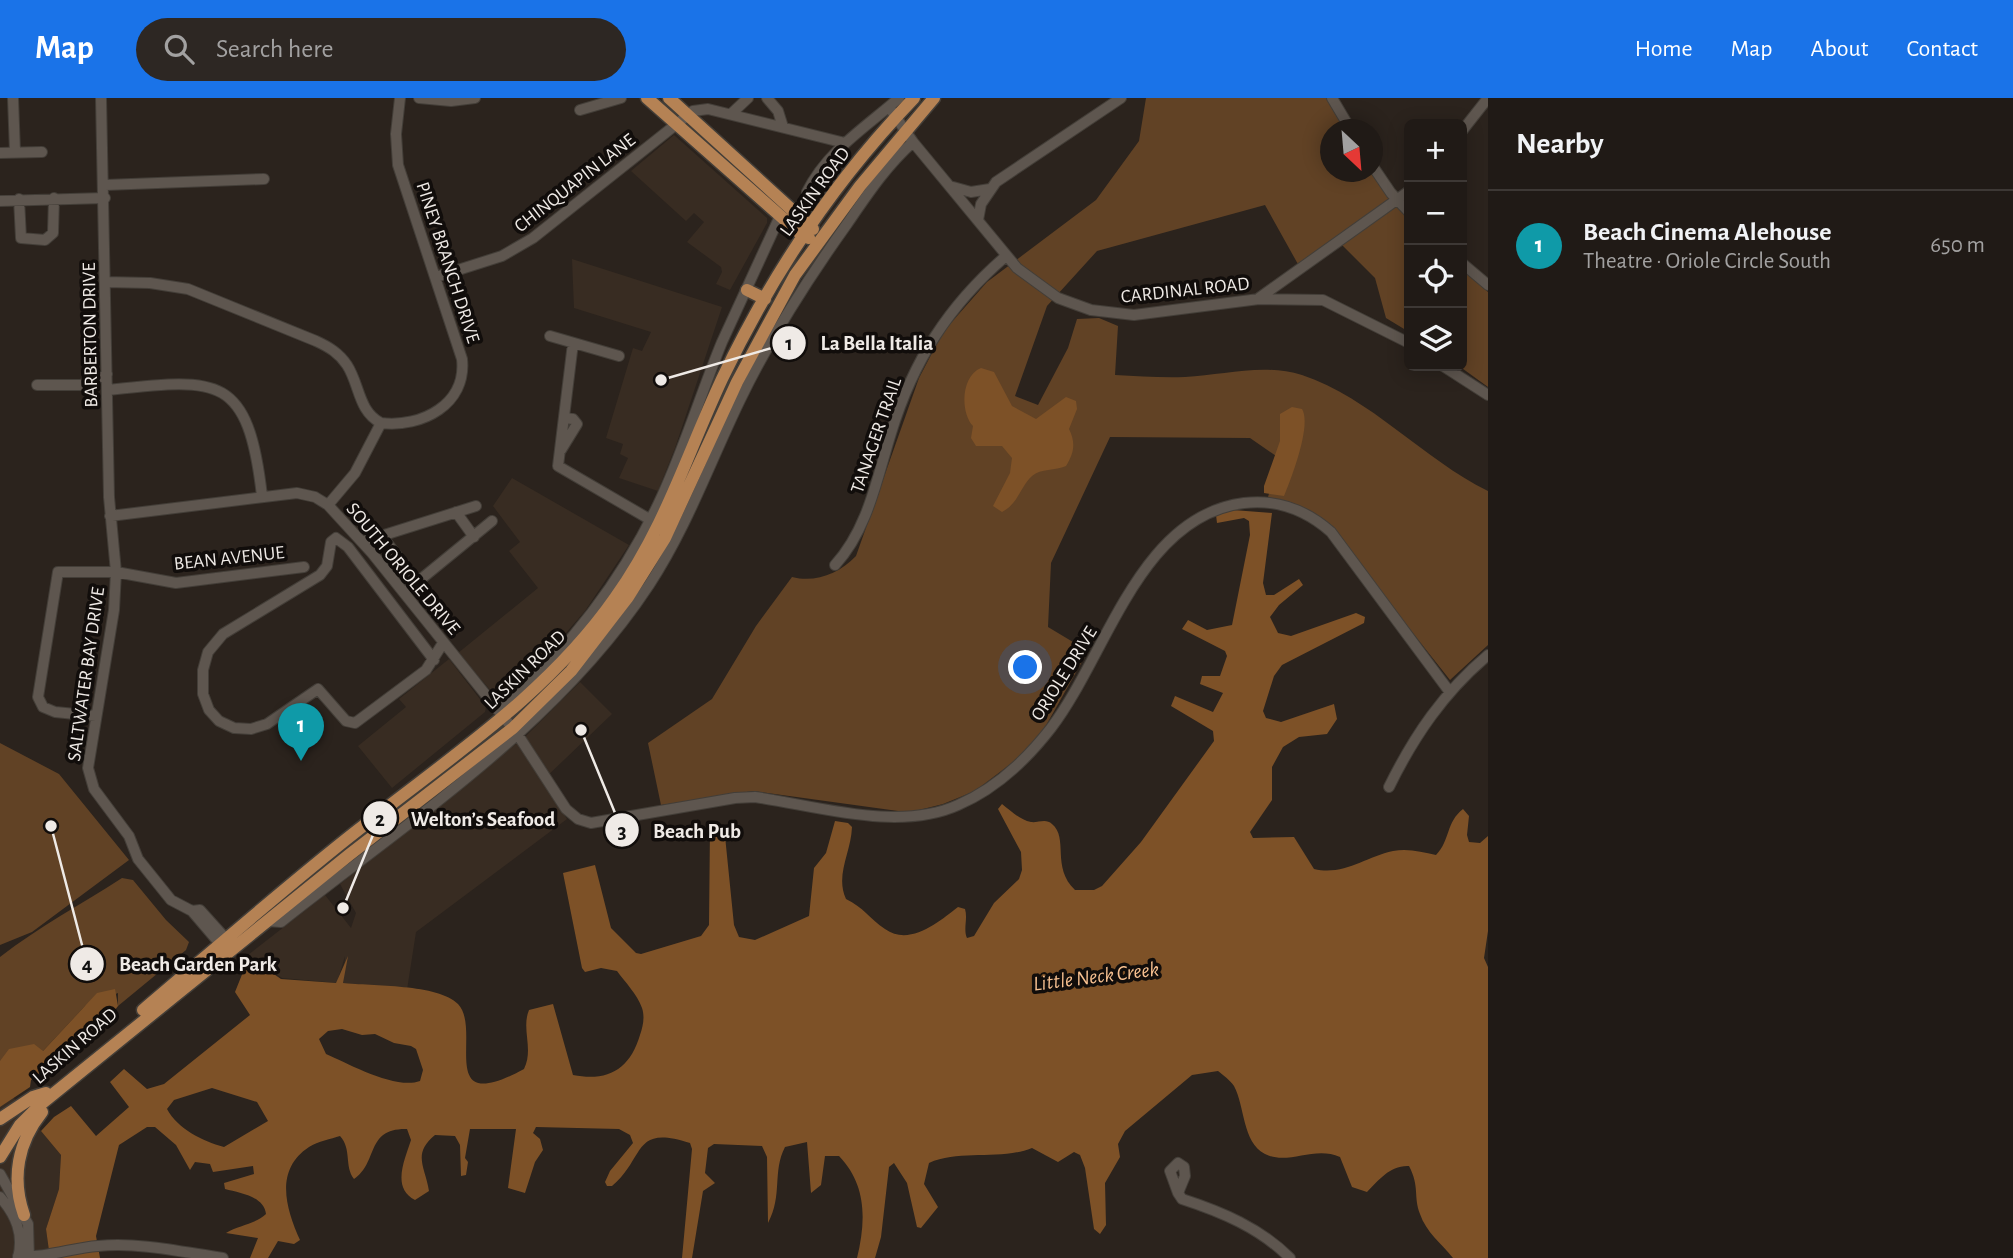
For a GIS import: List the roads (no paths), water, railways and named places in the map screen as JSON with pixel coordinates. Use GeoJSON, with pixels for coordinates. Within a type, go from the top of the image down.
{"type":"FeatureCollection","features":[{"type":"Feature","properties":{"kind":"main road"},"geometry":{"type":"LineString","coordinates":[[647,98],[803,236],[825,245]]}},
{"type":"Feature","properties":{"kind":"main road"},"geometry":{"type":"LineString","coordinates":[[669,98],[811,224],[825,245]]}},
{"type":"Feature","properties":{"kind":"main road","name":"LASKIN ROAD"},"geometry":{"type":"LineString","coordinates":[[0,1157],[20,1125],[50,1094],[340,844],[560,664],[602,617],[663,530],[738,348],[765,299],[803,236],[849,171],[892,113],[914,98]]}},
{"type":"Feature","properties":{"kind":"main road","name":"LASKIN ROAD"},"geometry":{"type":"LineString","coordinates":[[0,1134],[267,921],[352,859],[515,731],[551,693],[596,641],[628,597],[781,297],[909,136],[934,98]]}},
{"type":"Feature","properties":{"kind":"main road"},"geometry":{"type":"LineString","coordinates":[[747,290],[765,299]]}},
{"type":"Feature","properties":{"kind":"main road"},"geometry":{"type":"LineString","coordinates":[[340,844],[352,859]]}},
{"type":"Feature","properties":{"kind":"main road"},"geometry":{"type":"LineString","coordinates":[[0,1119],[33,1097],[50,1094]]}},
{"type":"Feature","properties":{"kind":"main road"},"geometry":{"type":"LineString","coordinates":[[24,1215],[17,1179],[21,1148],[50,1094]]}},
{"type":"Feature","properties":{"kind":"street"},"geometry":{"type":"LineString","coordinates":[[13,98],[15,152]]}},
{"type":"Feature","properties":{"kind":"street","name":"BARBERTON DRIVE"},"geometry":{"type":"LineString","coordinates":[[101,98],[105,185],[110,516],[116,572]]}},
{"type":"Feature","properties":{"kind":"street","name":"PINEY BRANCH DRIVE"},"geometry":{"type":"LineString","coordinates":[[381,423],[420,420],[442,408],[459,389],[463,359],[398,165],[396,134],[400,98]]}},
{"type":"Feature","properties":{"kind":"street"},"geometry":{"type":"LineString","coordinates":[[419,98],[452,101],[475,98]]}},
{"type":"Feature","properties":{"kind":"street"},"geometry":{"type":"LineString","coordinates":[[580,110],[621,98]]}},
{"type":"Feature","properties":{"kind":"street"},"geometry":{"type":"LineString","coordinates":[[731,114],[748,98]]}},
{"type":"Feature","properties":{"kind":"street"},"geometry":{"type":"LineString","coordinates":[[767,98],[778,111],[783,127]]}},
{"type":"Feature","properties":{"kind":"street"},"geometry":{"type":"LineString","coordinates":[[807,192],[818,173],[845,143],[892,113],[899,98]]}},
{"type":"Feature","properties":{"kind":"street"},"geometry":{"type":"LineString","coordinates":[[978,220],[981,204],[990,189],[1121,98]]}},
{"type":"Feature","properties":{"kind":"street"},"geometry":{"type":"LineString","coordinates":[[1332,98],[1344,119]]}},
{"type":"Feature","properties":{"kind":"street"},"geometry":{"type":"LineString","coordinates":[[1467,125],[1488,98]]}},
{"type":"Feature","properties":{"kind":"street"},"geometry":{"type":"LineString","coordinates":[[687,115],[708,109],[845,143]]}},
{"type":"Feature","properties":{"kind":"street","name":"CARDINAL ROAD"},"geometry":{"type":"LineString","coordinates":[[892,113],[1006,256],[1035,283],[1058,298],[1106,313],[1168,312],[1259,299],[1323,300],[1404,340]]}},
{"type":"Feature","properties":{"kind":"street","name":"CHINQUAPIN LANE"},"geometry":{"type":"LineString","coordinates":[[436,277],[502,256],[533,238],[687,115]]}},
{"type":"Feature","properties":{"kind":"street"},"geometry":{"type":"LineString","coordinates":[[0,153],[42,152]]}},
{"type":"Feature","properties":{"kind":"street"},"geometry":{"type":"LineString","coordinates":[[105,185],[264,179]]}},
{"type":"Feature","properties":{"kind":"street"},"geometry":{"type":"LineString","coordinates":[[1383,180],[1404,207]]}},
{"type":"Feature","properties":{"kind":"street"},"geometry":{"type":"LineString","coordinates":[[951,187],[971,192],[990,189]]}},
{"type":"Feature","properties":{"kind":"street"},"geometry":{"type":"LineString","coordinates":[[1259,299],[1404,195]]}},
{"type":"Feature","properties":{"kind":"street"},"geometry":{"type":"LineString","coordinates":[[19,199],[21,238],[45,240],[53,233],[54,198]]}},
{"type":"Feature","properties":{"kind":"street"},"geometry":{"type":"LineString","coordinates":[[0,201],[105,198]]}},
{"type":"Feature","properties":{"kind":"street","name":"LASKIN ROAD"},"geometry":{"type":"LineString","coordinates":[[663,530],[696,414],[722,342],[780,216]]}},
{"type":"Feature","properties":{"kind":"street","name":"TANAGER TRAIL"},"geometry":{"type":"LineString","coordinates":[[835,565],[861,526],[899,411],[928,348],[957,303],[1006,256]]}},
{"type":"Feature","properties":{"kind":"street"},"geometry":{"type":"LineString","coordinates":[[1467,267],[1488,285]]}},
{"type":"Feature","properties":{"kind":"street"},"geometry":{"type":"LineString","coordinates":[[105,282],[150,283],[188,289],[331,349],[346,364],[365,409],[381,423],[355,473],[328,505]]}},
{"type":"Feature","properties":{"kind":"street"},"geometry":{"type":"LineString","coordinates":[[550,336],[619,356]]}},
{"type":"Feature","properties":{"kind":"street"},"geometry":{"type":"LineString","coordinates":[[722,342],[738,348]]}},
{"type":"Feature","properties":{"kind":"street"},"geometry":{"type":"LineString","coordinates":[[573,343],[565,418],[573,419],[577,424],[557,456],[561,469],[663,530]]}},
{"type":"Feature","properties":{"kind":"street"},"geometry":{"type":"LineString","coordinates":[[1451,371],[1488,395]]}},
{"type":"Feature","properties":{"kind":"street"},"geometry":{"type":"LineString","coordinates":[[37,385],[81,385],[107,374]]}},
{"type":"Feature","properties":{"kind":"street"},"geometry":{"type":"LineString","coordinates":[[108,390],[183,382],[214,387],[231,401],[250,426],[262,496]]}},
{"type":"Feature","properties":{"kind":"street","name":"SOUTH ORIOLE DRIVE"},"geometry":{"type":"LineString","coordinates":[[110,516],[262,496],[306,494],[328,505],[362,542],[515,731]]}},
{"type":"Feature","properties":{"kind":"street","name":"ORIOLE DRIVE"},"geometry":{"type":"LineString","coordinates":[[515,731],[566,809],[583,821],[600,822],[735,798],[755,797],[885,817],[941,812],[983,793],[1040,742],[1080,682],[1152,559],[1169,538],[1211,512],[1253,502],[1295,508],[1315,518],[1331,532],[1449,691]]}},
{"type":"Feature","properties":{"kind":"street"},"geometry":{"type":"LineString","coordinates":[[362,542],[476,506]]}},
{"type":"Feature","properties":{"kind":"street"},"geometry":{"type":"LineString","coordinates":[[456,512],[474,537]]}},
{"type":"Feature","properties":{"kind":"street"},"geometry":{"type":"LineString","coordinates":[[404,593],[492,521]]}},
{"type":"Feature","properties":{"kind":"street"},"geometry":{"type":"LineString","coordinates":[[381,535],[418,583]]}},
{"type":"Feature","properties":{"kind":"street"},"geometry":{"type":"LineString","coordinates":[[434,660],[348,547],[336,538],[331,542],[327,566],[320,575],[233,627],[215,643],[203,670],[203,694],[214,717],[234,728],[251,729],[267,724],[318,690],[346,720],[355,723],[384,703],[434,660],[443,643]]}},
{"type":"Feature","properties":{"kind":"street","name":"BEAN AVENUE"},"geometry":{"type":"LineString","coordinates":[[96,716],[55,712],[43,707],[38,697],[58,572],[116,572],[176,583],[304,567]]}},
{"type":"Feature","properties":{"kind":"street","name":"SALTWATER BAY DRIVE"},"geometry":{"type":"LineString","coordinates":[[116,572],[114,610],[88,760],[94,789],[130,836],[138,859],[163,892],[192,911],[224,943]]}},
{"type":"Feature","properties":{"kind":"street"},"geometry":{"type":"LineString","coordinates":[[1389,787],[1401,761],[1449,691],[1488,655]]}},
{"type":"Feature","properties":{"kind":"street"},"geometry":{"type":"LineString","coordinates":[[0,1174],[9,1194],[24,1215],[31,1237],[30,1258]]}},
{"type":"Feature","properties":{"kind":"street"},"geometry":{"type":"LineString","coordinates":[[1178,1193],[1182,1199],[1245,1224],[1268,1238],[1290,1258]]}},
{"type":"Feature","properties":{"kind":"street"},"geometry":{"type":"LineString","coordinates":[[0,1197],[17,1222],[20,1238],[18,1257],[49,1256],[100,1245],[145,1247],[220,1258]]}},
{"type":"Feature","properties":{"kind":"water"},"geometry":{"type":"Polygon","coordinates":[[[981,368],[994,372],[1012,406],[1036,419],[1066,397],[1076,401],[1077,409],[1069,429],[1073,448],[1066,466],[1032,476],[1012,505],[1002,512],[993,506],[1010,473],[1012,458],[1002,446],[976,446],[971,438],[973,426],[966,412],[966,386],[974,372],[981,368]]]}},
{"type":"Feature","properties":{"kind":"water"},"geometry":{"type":"Polygon","coordinates":[[[1292,407],[1302,409],[1304,417],[1303,439],[1295,465],[1284,496],[1264,493],[1280,441],[1280,414],[1292,407]]]}},
{"type":"Feature","properties":{"kind":"water","name":"Little Neck Creek"},"geometry":{"type":"Polygon","coordinates":[[[1233,510],[1272,513],[1263,583],[1266,595],[1274,595],[1299,579],[1303,585],[1279,605],[1270,617],[1278,633],[1291,636],[1356,613],[1365,617],[1364,623],[1282,665],[1274,676],[1263,711],[1266,718],[1281,722],[1334,704],[1337,719],[1327,734],[1299,737],[1283,747],[1272,767],[1272,800],[1250,832],[1253,838],[1294,837],[1314,869],[1335,870],[1399,850],[1436,855],[1454,820],[1463,809],[1469,816],[1469,842],[1480,843],[1488,836],[1488,931],[1484,958],[1488,967],[1488,1258],[1453,1258],[1434,1237],[1420,1214],[1409,1166],[1391,1171],[1367,1192],[1352,1187],[1340,1157],[1321,1153],[1283,1158],[1265,1154],[1252,1141],[1234,1086],[1218,1071],[1192,1075],[1125,1131],[1118,1144],[1120,1157],[1105,1183],[1106,1225],[1100,1234],[1094,1229],[1085,1168],[1080,1155],[1074,1152],[1058,1162],[1032,1148],[1006,1154],[954,1157],[929,1163],[924,1184],[938,1207],[921,1228],[917,1227],[907,1183],[894,1163],[889,1167],[881,1237],[875,1258],[857,1258],[862,1231],[862,1204],[855,1179],[839,1156],[825,1156],[821,1185],[811,1193],[807,1142],[785,1147],[779,1165],[773,1213],[768,1223],[767,1157],[762,1146],[714,1144],[708,1148],[705,1173],[715,1183],[703,1191],[692,1258],[682,1258],[692,1149],[690,1143],[671,1138],[649,1141],[642,1146],[623,1175],[612,1186],[607,1186],[605,1182],[610,1171],[633,1143],[630,1135],[619,1129],[536,1127],[533,1133],[540,1139],[543,1150],[535,1162],[525,1193],[508,1188],[516,1129],[470,1129],[465,1158],[468,1162],[466,1175],[461,1176],[460,1145],[455,1136],[435,1135],[422,1154],[429,1191],[415,1200],[403,1188],[402,1181],[403,1164],[411,1140],[407,1129],[394,1130],[378,1140],[367,1164],[354,1179],[349,1169],[346,1146],[340,1136],[309,1147],[298,1156],[287,1178],[286,1190],[287,1203],[300,1240],[294,1244],[278,1241],[268,1258],[250,1258],[258,1238],[226,1233],[262,1217],[266,1214],[264,1208],[250,1196],[225,1189],[224,1183],[254,1174],[253,1166],[213,1172],[210,1164],[195,1162],[190,1170],[176,1145],[155,1127],[147,1127],[119,1145],[96,1236],[100,1258],[50,1258],[46,1229],[59,1189],[61,1155],[41,1131],[54,1117],[71,1106],[96,1136],[129,1107],[110,1082],[124,1069],[147,1089],[164,1084],[250,1015],[235,992],[249,957],[281,979],[336,983],[348,956],[343,983],[421,989],[449,997],[458,1004],[464,1016],[467,1065],[470,1077],[479,1083],[496,1081],[524,1069],[528,1054],[526,1024],[529,1010],[553,1004],[573,1075],[586,1077],[607,1074],[624,1064],[636,1047],[643,1011],[617,971],[601,968],[585,972],[582,968],[563,873],[595,865],[611,928],[636,953],[641,954],[701,936],[709,925],[710,827],[724,826],[734,925],[739,937],[755,940],[809,916],[814,868],[826,853],[835,821],[848,823],[852,827],[851,837],[842,881],[846,899],[885,929],[904,935],[924,930],[958,907],[965,909],[967,938],[974,936],[994,903],[1019,879],[1022,870],[1021,852],[998,809],[1002,804],[1027,821],[1047,821],[1052,824],[1059,837],[1064,872],[1075,890],[1094,890],[1102,886],[1141,842],[1214,741],[1213,731],[1171,706],[1175,696],[1213,712],[1223,693],[1200,684],[1202,676],[1220,676],[1227,656],[1225,651],[1182,629],[1188,620],[1207,630],[1232,625],[1250,535],[1249,521],[1244,518],[1217,523],[1216,515],[1233,510]],[[342,1029],[328,1031],[319,1039],[326,1054],[386,1079],[410,1083],[420,1081],[423,1070],[416,1049],[375,1034],[362,1035],[342,1029]],[[212,1088],[174,1100],[167,1109],[177,1123],[191,1133],[224,1147],[268,1121],[257,1102],[212,1088]]]}},
{"type":"Feature","properties":{"kind":"water"},"geometry":{"type":"Polygon","coordinates":[[[115,989],[118,1006],[112,1014],[31,1080],[30,1087],[0,1107],[0,1061],[9,1049],[34,1044],[43,1051],[97,993],[115,989]]]}},
{"type":"Feature","properties":{"kind":"place","name":"La Bella Italia"},"geometry":{"type":"Point","coordinates":[661,380]}},
{"type":"Feature","properties":{"kind":"place","name":"Beach Pub"},"geometry":{"type":"Point","coordinates":[581,730]}},
{"type":"Feature","properties":{"kind":"place","name":"Beach Cinema Alehouse"},"geometry":{"type":"Point","coordinates":[301,761]}},
{"type":"Feature","properties":{"kind":"place","name":"Beach Garden Park"},"geometry":{"type":"Point","coordinates":[51,826]}},
{"type":"Feature","properties":{"kind":"place","name":"Welton’s Seafood"},"geometry":{"type":"Point","coordinates":[343,908]}}]}
